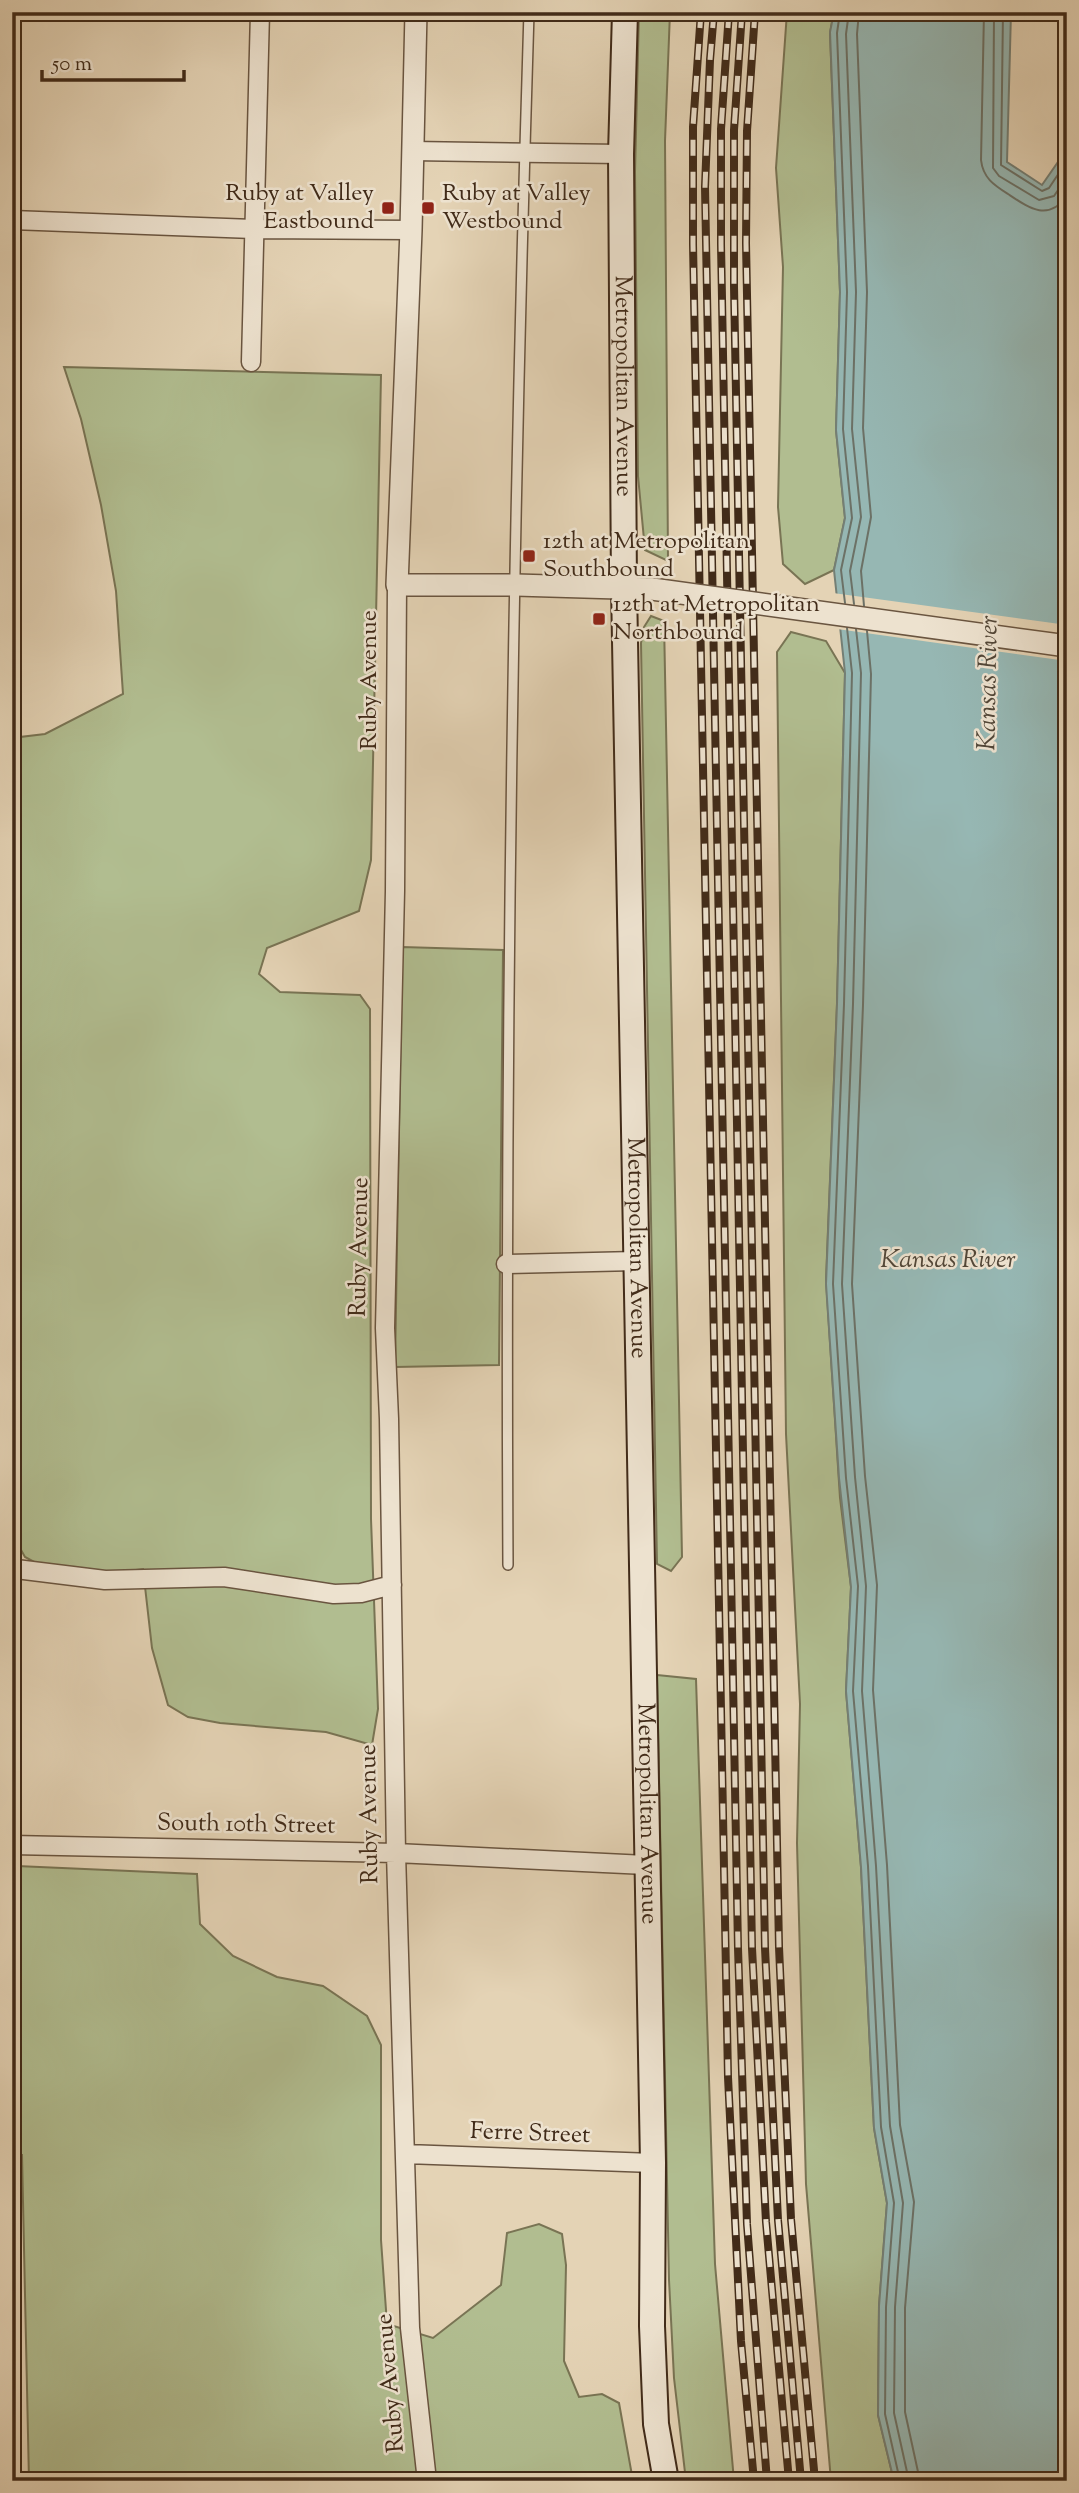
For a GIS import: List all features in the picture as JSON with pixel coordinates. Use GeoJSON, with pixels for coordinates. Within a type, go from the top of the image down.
{"type":"FeatureCollection","features":[{"type":"Feature","properties":{"kind":"main road","name":"Metropolitan Avenue"},"geometry":{"type":"LineString","coordinates":[[625,12],[621,154],[624,587],[653,2163],[652,2326],[656,2424],[666,2481]]}},
{"type":"Feature","properties":{"kind":"street"},"geometry":{"type":"LineString","coordinates":[[251,362],[260,12]]}},
{"type":"Feature","properties":{"kind":"street","name":"Ruby Avenue"},"geometry":{"type":"LineString","coordinates":[[416,12],[411,230],[397,585],[395,891],[385,1274],[396,1853],[410,2328],[427,2481]]}},
{"type":"Feature","properties":{"kind":"street"},"geometry":{"type":"LineString","coordinates":[[412,151],[621,154]]}},
{"type":"Feature","properties":{"kind":"street"},"geometry":{"type":"LineString","coordinates":[[12,220],[253,229],[411,230]]}},
{"type":"Feature","properties":{"kind":"street"},"geometry":{"type":"LineString","coordinates":[[397,585],[652,589],[1067,646]]}},
{"type":"Feature","properties":{"kind":"street"},"geometry":{"type":"LineString","coordinates":[[506,1264],[636,1261]]}},
{"type":"Feature","properties":{"kind":"street"},"geometry":{"type":"LineString","coordinates":[[16,1569],[104,1580],[224,1577],[334,1594],[361,1593],[392,1586]]}},
{"type":"Feature","properties":{"kind":"street","name":"South 10th Street"},"geometry":{"type":"LineString","coordinates":[[12,1845],[396,1853],[646,1865]]}},
{"type":"Feature","properties":{"kind":"street","name":"Ferre Street"},"geometry":{"type":"LineString","coordinates":[[406,2154],[653,2163]]}},
{"type":"Feature","properties":{"kind":"lane"},"geometry":{"type":"LineString","coordinates":[[508,1565],[506,1264],[516,585],[529,12]]}},
{"type":"Feature","properties":{"kind":"green space"},"geometry":{"type":"Polygon","coordinates":[[[639,12],[670,12],[665,141],[668,561],[645,550],[638,476],[635,172],[639,12]]]}},
{"type":"Feature","properties":{"kind":"green space"},"geometry":{"type":"Polygon","coordinates":[[[787,12],[834,12],[830,33],[840,292],[836,430],[845,518],[834,570],[805,584],[783,564],[778,507],[783,267],[776,168],[787,12]]]}},
{"type":"Feature","properties":{"kind":"green space"},"geometry":{"type":"Polygon","coordinates":[[[64,367],[381,375],[371,860],[359,911],[267,948],[259,974],[280,992],[360,995],[370,1009],[371,1519],[378,1709],[372,1745],[326,1732],[220,1723],[188,1717],[168,1705],[152,1648],[143,1569],[112,1573],[36,1563],[25,1557],[12,1534],[12,738],[45,734],[123,694],[116,591],[101,505],[81,419],[64,367]]]}},
{"type":"Feature","properties":{"kind":"green space"},"geometry":{"type":"Polygon","coordinates":[[[651,616],[664,621],[682,1557],[671,1571],[657,1564],[641,643],[644,627],[651,616]]]}},
{"type":"Feature","properties":{"kind":"green space"},"geometry":{"type":"Polygon","coordinates":[[[791,632],[826,641],[845,673],[837,1004],[826,1280],[840,1498],[851,1587],[846,1691],[861,1867],[874,2128],[887,2203],[879,2306],[878,2415],[894,2481],[831,2481],[806,2184],[797,1843],[800,1704],[786,1434],[777,652],[791,632]]]}},
{"type":"Feature","properties":{"kind":"green space"},"geometry":{"type":"Polygon","coordinates":[[[402,947],[503,950],[499,1365],[395,1367],[402,947]]]}},
{"type":"Feature","properties":{"kind":"green space"},"geometry":{"type":"Polygon","coordinates":[[[657,1675],[696,1679],[715,2264],[734,2481],[686,2481],[674,2378],[669,2280],[657,1675]]]}},
{"type":"Feature","properties":{"kind":"green space"},"geometry":{"type":"Polygon","coordinates":[[[17,1866],[197,1874],[200,1924],[233,1956],[277,1977],[323,1986],[367,2016],[381,2045],[381,2240],[387,2324],[433,2338],[501,2285],[507,2233],[539,2224],[562,2234],[566,2265],[564,2361],[579,2397],[602,2394],[619,2403],[633,2481],[29,2481],[22,2155],[12,2155],[12,1936],[16,1936],[17,1866]]]}},
{"type":"Feature","properties":{"kind":"water","name":"Kansas River"},"geometry":{"type":"Polygon","coordinates":[[[834,12],[1011,12],[1007,162],[1042,185],[1067,149],[1067,2481],[894,2481],[878,2415],[879,2306],[887,2203],[874,2128],[861,1867],[846,1691],[851,1587],[839,1478],[826,1284],[837,1004],[845,673],[834,570],[845,518],[836,430],[840,292],[830,32],[834,12]]]}},
{"type":"Feature","properties":{"kind":"pier"},"geometry":{"type":"Polygon","coordinates":[[[833,593],[1067,625],[1067,661],[837,629],[833,593]]]}},
{"type":"Feature","properties":{"kind":"railway"},"geometry":{"type":"LineString","coordinates":[[701,12],[693,127],[693,244],[728,2077],[741,2341],[754,2481]]}},
{"type":"Feature","properties":{"kind":"railway"},"geometry":{"type":"LineString","coordinates":[[714,12],[705,187],[738,1948],[747,2224],[767,2481]]}},
{"type":"Feature","properties":{"kind":"railway"},"geometry":{"type":"LineString","coordinates":[[729,12],[721,129],[721,244],[752,1948],[766,2222],[789,2481]]}},
{"type":"Feature","properties":{"kind":"railway"},"geometry":{"type":"LineString","coordinates":[[742,12],[734,130],[734,286],[765,1948],[778,2220],[801,2481]]}},
{"type":"Feature","properties":{"kind":"railway"},"geometry":{"type":"LineString","coordinates":[[755,12],[747,131],[746,243],[779,1947],[791,2219],[815,2481]]}},
{"type":"Feature","properties":{"kind":"place","name":"Ruby at Valley Eastbound"},"geometry":{"type":"Point","coordinates":[388,208]}},
{"type":"Feature","properties":{"kind":"place","name":"Ruby at Valley Westbound"},"geometry":{"type":"Point","coordinates":[428,208]}},
{"type":"Feature","properties":{"kind":"place","name":"12th at Metropolitan Southbound"},"geometry":{"type":"Point","coordinates":[529,556]}},
{"type":"Feature","properties":{"kind":"place","name":"12th at Metropolitan Northbound"},"geometry":{"type":"Point","coordinates":[599,619]}}]}
